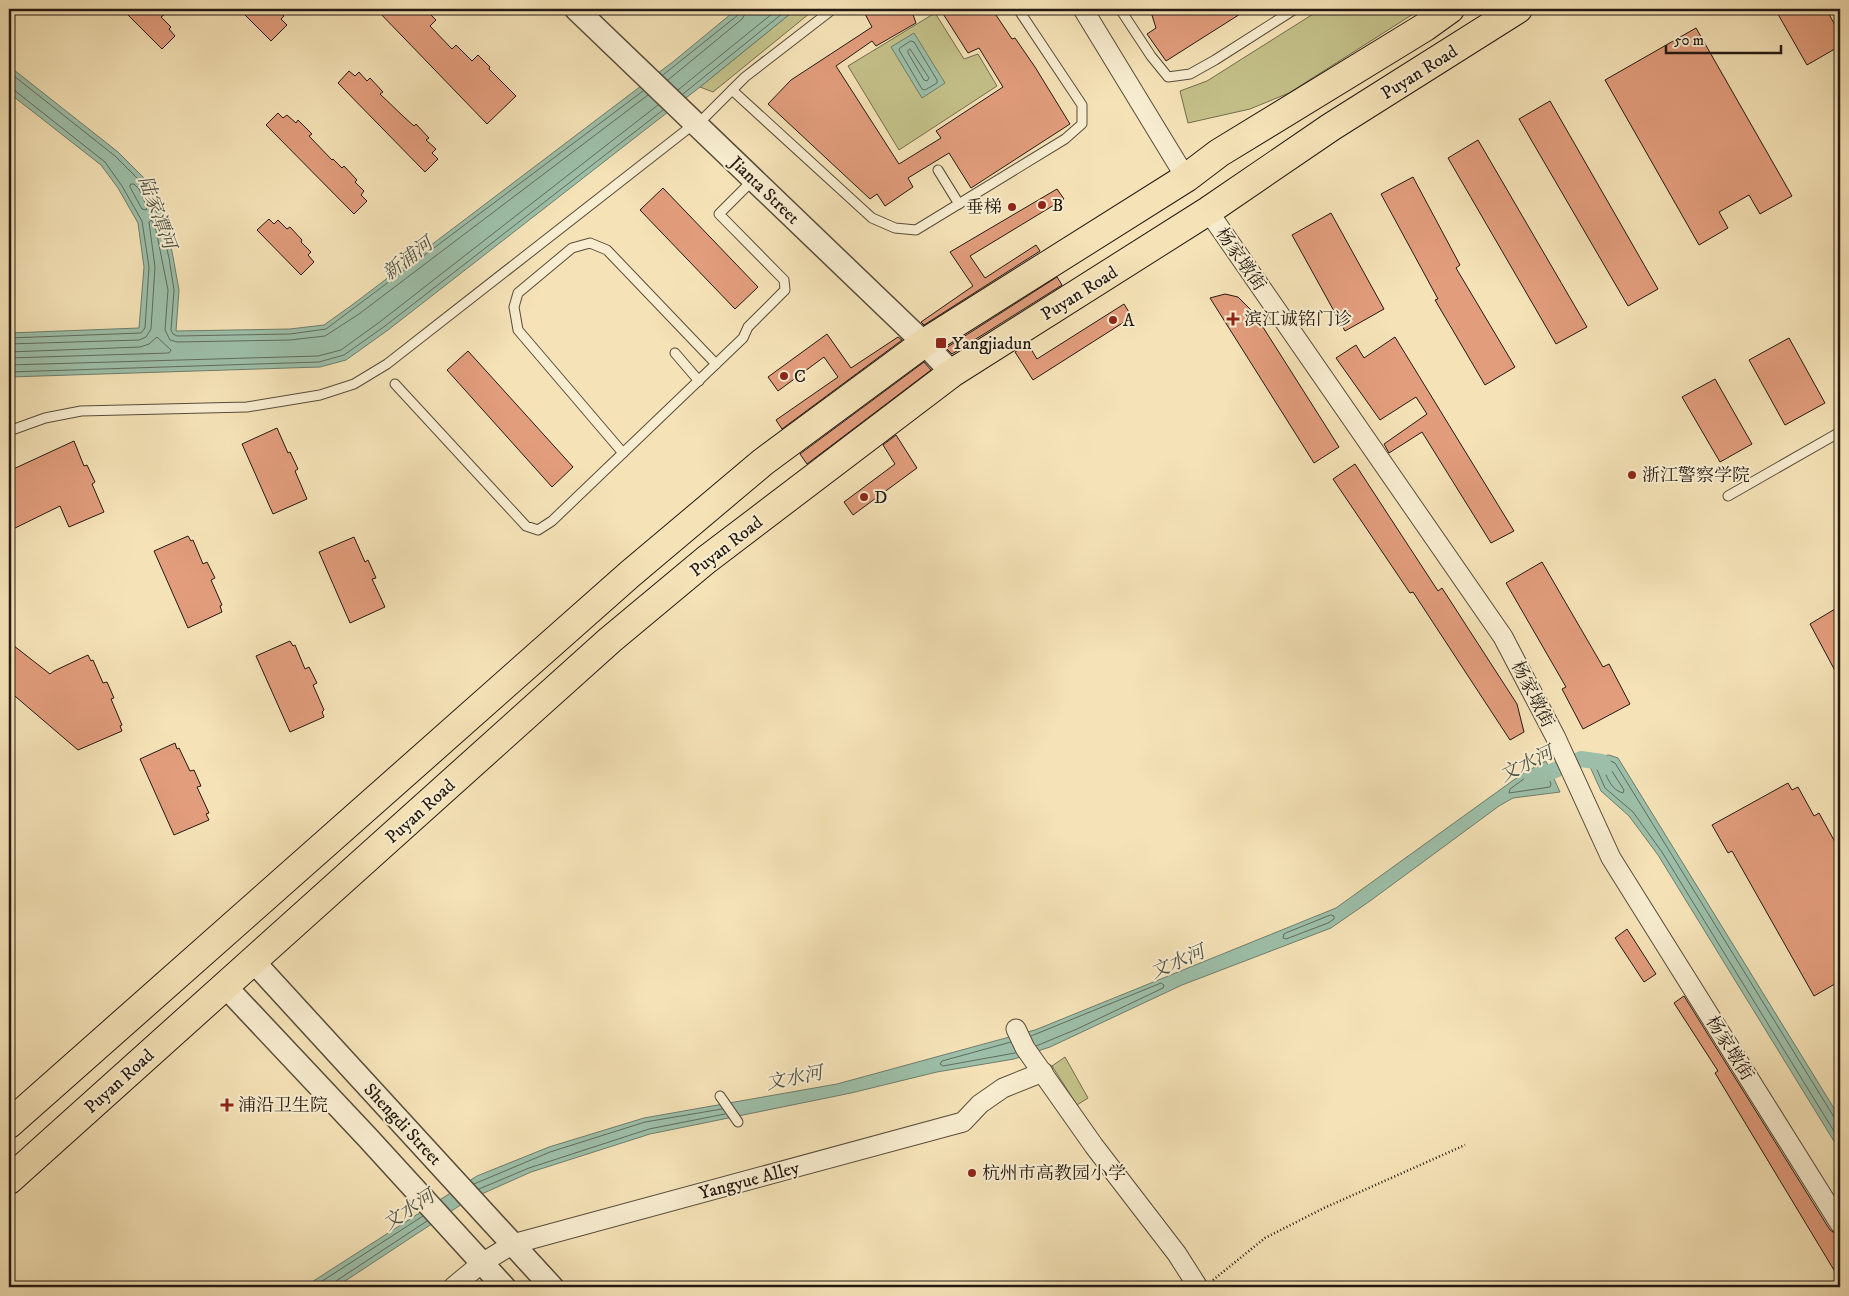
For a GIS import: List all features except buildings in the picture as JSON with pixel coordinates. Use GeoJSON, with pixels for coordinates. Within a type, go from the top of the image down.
{"type":"FeatureCollection","features":[{"type":"Feature","properties":{"kind":"main road","name":"Puyan Road"},"geometry":{"type":"LineString","coordinates":[[9,1124],[630,574],[763,462],[924,342],[1186,178],[1219,153],[1322,92],[1425,27],[1450,9]]}},
{"type":"Feature","properties":{"kind":"main road","name":"Puyan Road"},"geometry":{"type":"LineString","coordinates":[[9,1180],[610,640],[706,560],[952,373],[1208,211],[1331,127],[1518,9]]}},
{"type":"Feature","properties":{"kind":"street","name":"Jianta Street"},"geometry":{"type":"LineString","coordinates":[[576,9],[924,342],[952,373]]}},
{"type":"Feature","properties":{"kind":"street"},"geometry":{"type":"LineString","coordinates":[[1083,9],[1186,178]]}},
{"type":"Feature","properties":{"kind":"street","name":"杨家墩街"},"geometry":{"type":"LineString","coordinates":[[1208,211],[1503,637],[1556,738],[1611,858],[1840,1224]]}},
{"type":"Feature","properties":{"kind":"street","name":"Shengdi Street"},"geometry":{"type":"LineString","coordinates":[[253,961],[552,1287]]}},
{"type":"Feature","properties":{"kind":"street","name":"Shengdi Street"},"geometry":{"type":"LineString","coordinates":[[224,986],[428,1203],[504,1287]]}},
{"type":"Feature","properties":{"kind":"street"},"geometry":{"type":"LineString","coordinates":[[1016,1030],[1038,1065],[1117,1178],[1177,1254],[1205,1284]]}},
{"type":"Feature","properties":{"kind":"street","name":"Yangyue Alley"},"geometry":{"type":"LineString","coordinates":[[453,1287],[482,1264],[513,1244],[964,1122],[980,1104],[1038,1065]]}},
{"type":"Feature","properties":{"kind":"lane"},"geometry":{"type":"LineString","coordinates":[[9,432],[45,418],[81,411],[246,407],[320,395],[354,384],[387,364],[691,119],[732,90],[745,77],[833,9]]}},
{"type":"Feature","properties":{"kind":"lane"},"geometry":{"type":"LineString","coordinates":[[732,90],[872,218],[895,228],[916,230],[1065,139],[1082,124],[1082,105],[1018,9]]}},
{"type":"Feature","properties":{"kind":"lane"},"geometry":{"type":"LineString","coordinates":[[1120,9],[1151,56],[1168,77],[1190,74],[1295,9]]}},
{"type":"Feature","properties":{"kind":"lane"},"geometry":{"type":"LineString","coordinates":[[938,170],[959,204]]}},
{"type":"Feature","properties":{"kind":"lane"},"geometry":{"type":"LineString","coordinates":[[396,384],[526,526],[538,530],[552,521],[744,338],[748,327],[785,290],[784,280],[720,214],[754,179]]}},
{"type":"Feature","properties":{"kind":"lane"},"geometry":{"type":"LineString","coordinates":[[623,453],[518,330],[514,307],[518,293],[572,248],[590,243],[607,250],[716,364]]}},
{"type":"Feature","properties":{"kind":"lane"},"geometry":{"type":"LineString","coordinates":[[675,354],[699,381]]}},
{"type":"Feature","properties":{"kind":"lane"},"geometry":{"type":"LineString","coordinates":[[1728,496],[1840,432]]}},
{"type":"Feature","properties":{"kind":"lane"},"geometry":{"type":"LineString","coordinates":[[720,1096],[738,1122]]}},
{"type":"Feature","properties":{"kind":"path"},"geometry":{"type":"LineString","coordinates":[[1205,1284],[1266,1238],[1324,1208],[1465,1145]]}},
{"type":"Feature","properties":{"kind":"shaded area"},"geometry":{"type":"Polygon","coordinates":[[[796,9],[815,9],[713,92],[700,87],[796,9]]]}},
{"type":"Feature","properties":{"kind":"shaded area"},"geometry":{"type":"Polygon","coordinates":[[[1321,9],[1421,9],[1289,93],[1250,109],[1188,123],[1180,91],[1207,81],[1321,9]]]}},
{"type":"Feature","properties":{"kind":"shaded area"},"geometry":{"type":"Polygon","coordinates":[[[935,13],[964,59],[978,54],[997,86],[899,150],[848,66],[935,13]]]}},
{"type":"Feature","properties":{"kind":"shaded area"},"geometry":{"type":"Polygon","coordinates":[[[1065,1057],[1088,1098],[1077,1105],[1052,1066],[1065,1057]]]}},
{"type":"Feature","properties":{"kind":"water","name":"陆家潭河"},"geometry":{"type":"Polygon","coordinates":[[[737,9],[796,9],[700,87],[388,330],[346,360],[320,367],[9,377],[9,333],[139,328],[144,267],[138,223],[118,188],[101,165],[9,93],[9,66],[118,152],[148,182],[166,221],[173,257],[179,290],[176,331],[290,329],[324,325],[352,305],[674,61],[737,9]]]}},
{"type":"Feature","properties":{"kind":"water"},"geometry":{"type":"Polygon","coordinates":[[[914,33],[945,83],[922,98],[891,47],[914,33]]]}},
{"type":"Feature","properties":{"kind":"water"},"geometry":{"type":"Polygon","coordinates":[[[1609,755],[1618,758],[1840,1118],[1840,1151],[1658,855],[1629,816],[1601,791],[1586,758],[1609,755]]]}},
{"type":"Feature","properties":{"kind":"water"},"geometry":{"type":"Polygon","coordinates":[[[1546,761],[1560,792],[1513,798],[1499,806],[1331,928],[1182,985],[1050,1047],[1014,1059],[937,1072],[851,1093],[650,1134],[531,1172],[459,1206],[336,1287],[304,1287],[477,1176],[549,1147],[644,1118],[837,1084],[1035,1030],[1336,908],[1522,774],[1546,761]]]}},
{"type":"Feature","properties":{"kind":"waterway","name":"文水河"},"geometry":{"type":"LineString","coordinates":[[1532,780],[1581,759],[1602,762],[1605,767]]}},
{"type":"Feature","properties":{"kind":"place","name":"B"},"geometry":{"type":"Point","coordinates":[1042,205]}},
{"type":"Feature","properties":{"kind":"place","name":"垂梯"},"geometry":{"type":"Point","coordinates":[1012,207]}},
{"type":"Feature","properties":{"kind":"place","name":"滨江诚铭门诊"},"geometry":{"type":"Point","coordinates":[1233,319]}},
{"type":"Feature","properties":{"kind":"place","name":"A"},"geometry":{"type":"Point","coordinates":[1113,320]}},
{"type":"Feature","properties":{"kind":"place","name":"Yangjiadun"},"geometry":{"type":"Point","coordinates":[941,343]}},
{"type":"Feature","properties":{"kind":"place","name":"C"},"geometry":{"type":"Point","coordinates":[784,376]}},
{"type":"Feature","properties":{"kind":"place","name":"浙江警察学院"},"geometry":{"type":"Point","coordinates":[1632,475]}},
{"type":"Feature","properties":{"kind":"place","name":"D"},"geometry":{"type":"Point","coordinates":[864,497]}},
{"type":"Feature","properties":{"kind":"place","name":"浦沿卫生院"},"geometry":{"type":"Point","coordinates":[227,1105]}},
{"type":"Feature","properties":{"kind":"place","name":"杭州市高教园小学"},"geometry":{"type":"Point","coordinates":[972,1173]}},
{"type":"Feature","properties":{"kind":"water label","name":"新浦河"},"geometry":{"type":"Point","coordinates":[407,258]}}]}
